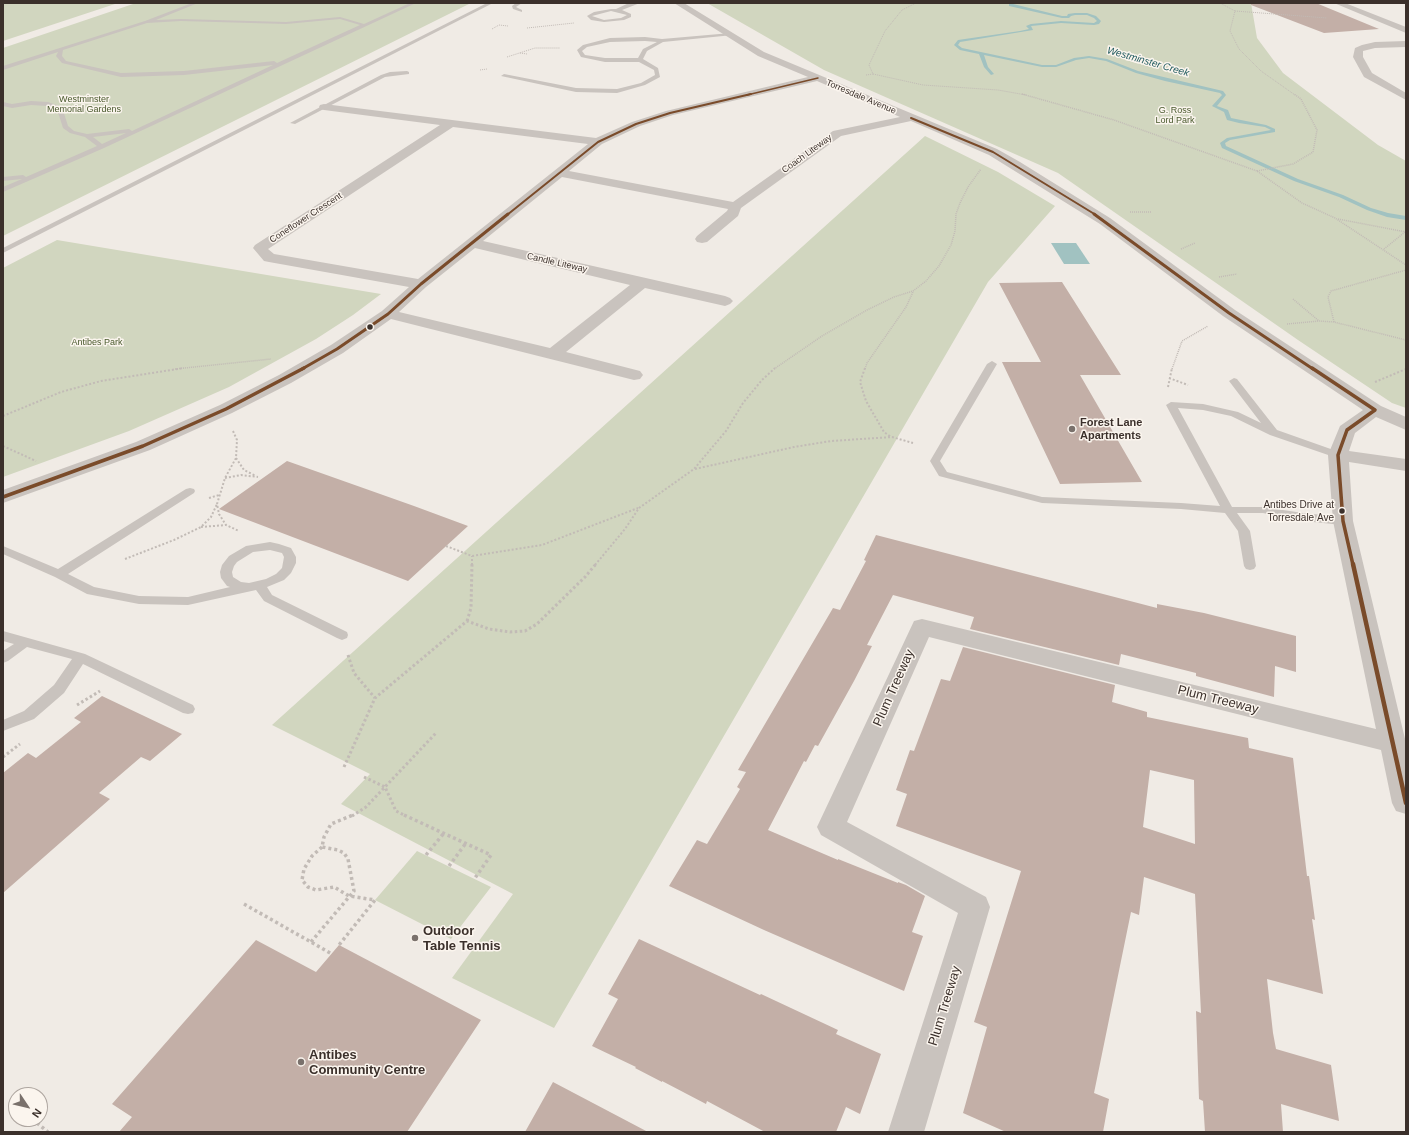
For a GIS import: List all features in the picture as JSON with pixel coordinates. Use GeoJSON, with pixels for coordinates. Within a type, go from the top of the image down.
{"type":"FeatureCollection","features":[{"type":"Feature","properties":{"kind":"street","name":"Torresdale Avenue"},"geometry":{"type":"LineString","coordinates":[[678,3],[731,34],[761,54],[993,152],[1016,165],[1105,221],[1229,313],[1375,410],[1406,424]]}},
{"type":"Feature","properties":{"kind":"street"},"geometry":{"type":"LineString","coordinates":[[1338,3],[1406,30]]}},
{"type":"Feature","properties":{"kind":"street"},"geometry":{"type":"LineString","coordinates":[[1406,44],[1365,47],[1358,50],[1358,57],[1368,75],[1406,97]]}},
{"type":"Feature","properties":{"kind":"street"},"geometry":{"type":"LineString","coordinates":[[3,497],[143,446],[226,409],[292,376],[337,349],[388,314],[420,284],[598,142],[636,124],[670,113],[818,78]]}},
{"type":"Feature","properties":{"kind":"street"},"geometry":{"type":"LineString","coordinates":[[324,107],[598,142]]}},
{"type":"Feature","properties":{"kind":"street","name":"Coach Liteway"},"geometry":{"type":"LineString","coordinates":[[702,239],[734,213],[735,206],[837,133],[911,118]]}},
{"type":"Feature","properties":{"kind":"street","name":"Coneflower Crescent"},"geometry":{"type":"LineString","coordinates":[[420,284],[269,258],[260,248],[451,124]]}},
{"type":"Feature","properties":{"kind":"street"},"geometry":{"type":"LineString","coordinates":[[558,173],[735,206]]}},
{"type":"Feature","properties":{"kind":"street","name":"Candle Liteway"},"geometry":{"type":"LineString","coordinates":[[472,243],[725,301]]}},
{"type":"Feature","properties":{"kind":"street"},"geometry":{"type":"LineString","coordinates":[[553,354],[642,283]]}},
{"type":"Feature","properties":{"kind":"street"},"geometry":{"type":"LineString","coordinates":[[388,314],[553,354],[634,376]]}},
{"type":"Feature","properties":{"kind":"street"},"geometry":{"type":"LineString","coordinates":[[1375,410],[1347,430],[1338,455],[1343,521],[1400,744],[1406,803]]}},
{"type":"Feature","properties":{"kind":"street"},"geometry":{"type":"LineString","coordinates":[[1338,455],[1406,465]]}},
{"type":"Feature","properties":{"kind":"street","name":"Plum Treeway"},"geometry":{"type":"LineString","coordinates":[[906,1132],[975,907],[832,827],[922,627],[1400,744]]}},
{"type":"Feature","properties":{"kind":"lane"},"geometry":{"type":"LineString","coordinates":[[3,68],[147,22],[196,3]]}},
{"type":"Feature","properties":{"kind":"lane"},"geometry":{"type":"LineString","coordinates":[[3,190],[102,147],[285,61],[414,3]]}},
{"type":"Feature","properties":{"kind":"lane"},"geometry":{"type":"LineString","coordinates":[[3,251],[491,3]]}},
{"type":"Feature","properties":{"kind":"lane"},"geometry":{"type":"LineString","coordinates":[[520,3],[514,6],[520,11]]}},
{"type":"Feature","properties":{"kind":"lane"},"geometry":{"type":"LineString","coordinates":[[617,11],[626,13],[629,16],[622,19],[604,21],[593,19],[589,16],[598,11],[617,11],[633,3],[638,3]]}},
{"type":"Feature","properties":{"kind":"lane"},"geometry":{"type":"LineString","coordinates":[[172,12],[181,20]]}},
{"type":"Feature","properties":{"kind":"lane"},"geometry":{"type":"LineString","coordinates":[[375,15],[389,14]]}},
{"type":"Feature","properties":{"kind":"lane"},"geometry":{"type":"LineString","coordinates":[[147,22],[181,20],[286,23],[355,16]]}},
{"type":"Feature","properties":{"kind":"lane"},"geometry":{"type":"LineString","coordinates":[[340,18],[364,25]]}},
{"type":"Feature","properties":{"kind":"lane"},"geometry":{"type":"LineString","coordinates":[[504,76],[576,90],[617,91],[643,84],[658,76],[656,69],[640,60],[605,60],[583,56],[579,51],[580,49],[585,46],[610,40],[645,39],[662,41],[731,34]]}},
{"type":"Feature","properties":{"kind":"lane"},"geometry":{"type":"LineString","coordinates":[[640,60],[645,50],[662,41]]}},
{"type":"Feature","properties":{"kind":"lane"},"geometry":{"type":"LineString","coordinates":[[61,50],[59,56],[64,62]]}},
{"type":"Feature","properties":{"kind":"lane"},"geometry":{"type":"LineString","coordinates":[[56,62],[64,62],[94,70],[121,74],[147,75],[216,71],[285,61]]}},
{"type":"Feature","properties":{"kind":"lane"},"geometry":{"type":"LineString","coordinates":[[16,65],[41,62]]}},
{"type":"Feature","properties":{"kind":"lane"},"geometry":{"type":"LineString","coordinates":[[216,71],[235,74]]}},
{"type":"Feature","properties":{"kind":"lane"},"geometry":{"type":"LineString","coordinates":[[293,123],[383,76],[407,73]]}},
{"type":"Feature","properties":{"kind":"lane"},"geometry":{"type":"LineString","coordinates":[[242,76],[250,78]]}},
{"type":"Feature","properties":{"kind":"lane"},"geometry":{"type":"LineString","coordinates":[[3,110],[12,106],[31,103],[60,108],[65,127],[72,132],[87,136],[102,147]]}},
{"type":"Feature","properties":{"kind":"lane"},"geometry":{"type":"LineString","coordinates":[[3,104],[12,106]]}},
{"type":"Feature","properties":{"kind":"lane"},"geometry":{"type":"LineString","coordinates":[[87,136],[141,129]]}},
{"type":"Feature","properties":{"kind":"lane"},"geometry":{"type":"LineString","coordinates":[[3,179],[40,175]]}},
{"type":"Feature","properties":{"kind":"lane"},"geometry":{"type":"LineString","coordinates":[[992,364],[935,461],[942,474],[1042,500],[1181,506],[1228,510],[1263,510],[1303,518],[1343,521]]}},
{"type":"Feature","properties":{"kind":"lane"},"geometry":{"type":"LineString","coordinates":[[1234,381],[1274,433]]}},
{"type":"Feature","properties":{"kind":"lane"},"geometry":{"type":"LineString","coordinates":[[1171,405],[1203,407],[1234,414],[1274,433],[1338,455]]}},
{"type":"Feature","properties":{"kind":"lane"},"geometry":{"type":"LineString","coordinates":[[1171,405],[1228,510],[1244,531],[1250,566]]}},
{"type":"Feature","properties":{"kind":"lane"},"geometry":{"type":"LineString","coordinates":[[59,574],[190,491]]}},
{"type":"Feature","properties":{"kind":"lane"},"geometry":{"type":"LineString","coordinates":[[3,550],[59,574],[90,591],[139,600],[188,601],[259,585],[280,577],[287,570],[290,563],[290,557],[286,551],[270,546],[250,549],[241,553],[230,562],[226,572],[227,578],[231,583],[249,587],[259,585]]}},
{"type":"Feature","properties":{"kind":"lane"},"geometry":{"type":"LineString","coordinates":[[259,585],[268,598],[342,636]]}},
{"type":"Feature","properties":{"kind":"lane"},"geometry":{"type":"LineString","coordinates":[[3,636],[80,657],[188,709]]}},
{"type":"Feature","properties":{"kind":"lane"},"geometry":{"type":"LineString","coordinates":[[3,658],[25,642]]}},
{"type":"Feature","properties":{"kind":"lane"},"geometry":{"type":"LineString","coordinates":[[3,726],[29,715],[59,689],[80,657]]}},
{"type":"Feature","properties":{"kind":"path"},"geometry":{"type":"LineString","coordinates":[[873,74],[870,65],[876,48],[885,31],[902,10],[916,3]]}},
{"type":"Feature","properties":{"kind":"path"},"geometry":{"type":"LineString","coordinates":[[1220,3],[1235,11],[1328,18]]}},
{"type":"Feature","properties":{"kind":"path"},"geometry":{"type":"LineString","coordinates":[[1235,11],[1230,31],[1239,49],[1261,71],[1301,99],[1317,130],[1313,152],[1293,164],[1257,171]]}},
{"type":"Feature","properties":{"kind":"path"},"geometry":{"type":"LineString","coordinates":[[503,59],[535,48],[564,48]]}},
{"type":"Feature","properties":{"kind":"path"},"geometry":{"type":"LineString","coordinates":[[520,52],[527,54]]}},
{"type":"Feature","properties":{"kind":"path"},"geometry":{"type":"LineString","coordinates":[[480,70],[491,66]]}},
{"type":"Feature","properties":{"kind":"path"},"geometry":{"type":"LineString","coordinates":[[866,75],[873,74],[923,85],[998,90],[1049,100],[1129,125],[1257,171],[1302,203],[1335,218],[1406,265]]}},
{"type":"Feature","properties":{"kind":"path"},"geometry":{"type":"LineString","coordinates":[[446,546],[472,556],[542,545],[639,508],[694,469],[726,431],[751,392],[779,365],[804,346],[867,310],[894,297],[913,291],[926,281],[940,266],[948,250],[955,231],[956,214],[960,203],[968,187],[984,165]]}},
{"type":"Feature","properties":{"kind":"path"},"geometry":{"type":"LineString","coordinates":[[1124,212],[1152,212]]}},
{"type":"Feature","properties":{"kind":"path"},"geometry":{"type":"LineString","coordinates":[[1335,218],[1406,232]]}},
{"type":"Feature","properties":{"kind":"path"},"geometry":{"type":"LineString","coordinates":[[1384,249],[1406,232]]}},
{"type":"Feature","properties":{"kind":"path"},"geometry":{"type":"LineString","coordinates":[[1176,251],[1189,247],[1195,243]]}},
{"type":"Feature","properties":{"kind":"path"},"geometry":{"type":"LineString","coordinates":[[1334,322],[1328,297],[1331,291],[1406,270]]}},
{"type":"Feature","properties":{"kind":"path"},"geometry":{"type":"LineString","coordinates":[[1215,277],[1237,274]]}},
{"type":"Feature","properties":{"kind":"path"},"geometry":{"type":"LineString","coordinates":[[913,291],[906,307],[867,362],[860,382],[866,401],[884,432],[892,437],[913,443]]}},
{"type":"Feature","properties":{"kind":"path"},"geometry":{"type":"LineString","coordinates":[[1294,299],[1319,322]]}},
{"type":"Feature","properties":{"kind":"path"},"geometry":{"type":"LineString","coordinates":[[1171,405],[1168,384],[1182,341],[1229,313]]}},
{"type":"Feature","properties":{"kind":"path"},"geometry":{"type":"LineString","coordinates":[[1249,326],[1334,322],[1406,340]]}},
{"type":"Feature","properties":{"kind":"path"},"geometry":{"type":"LineString","coordinates":[[3,416],[61,392],[101,381],[183,368],[277,359]]}},
{"type":"Feature","properties":{"kind":"path"},"geometry":{"type":"LineString","coordinates":[[1372,383],[1406,369]]}},
{"type":"Feature","properties":{"kind":"path"},"geometry":{"type":"LineString","coordinates":[[201,527],[210,517],[217,504],[225,478],[236,458],[237,440],[231,426]]}},
{"type":"Feature","properties":{"kind":"path"},"geometry":{"type":"LineString","coordinates":[[694,469],[794,447],[831,441],[892,437]]}},
{"type":"Feature","properties":{"kind":"path"},"geometry":{"type":"LineString","coordinates":[[3,446],[40,462]]}},
{"type":"Feature","properties":{"kind":"path"},"geometry":{"type":"LineString","coordinates":[[225,478],[241,475],[258,478],[244,470],[236,458]]}},
{"type":"Feature","properties":{"kind":"path"},"geometry":{"type":"LineString","coordinates":[[217,504],[219,514],[226,525]]}},
{"type":"Feature","properties":{"kind":"path"},"geometry":{"type":"LineString","coordinates":[[467,621],[489,628],[510,632],[526,631],[537,624],[585,577],[625,528],[639,508]]}},
{"type":"Feature","properties":{"kind":"path"},"geometry":{"type":"LineString","coordinates":[[121,561],[174,540],[201,527],[226,525],[270,546]]}},
{"type":"Feature","properties":{"kind":"path"},"geometry":{"type":"LineString","coordinates":[[344,766],[375,698],[467,621],[471,601],[472,556]]}},
{"type":"Feature","properties":{"kind":"path"},"geometry":{"type":"LineString","coordinates":[[346,651],[354,673],[375,698]]}},
{"type":"Feature","properties":{"kind":"path"},"geometry":{"type":"LineString","coordinates":[[339,946],[375,900],[349,896],[334,887],[316,890],[308,888],[302,880],[304,869],[312,856],[322,847],[324,837],[331,824],[350,817],[366,807],[436,733]]}},
{"type":"Feature","properties":{"kind":"path"},"geometry":{"type":"LineString","coordinates":[[364,777],[385,787],[396,811],[491,855],[475,878]]}},
{"type":"Feature","properties":{"kind":"path"},"geometry":{"type":"LineString","coordinates":[[426,855],[444,833]]}},
{"type":"Feature","properties":{"kind":"path"},"geometry":{"type":"LineString","coordinates":[[449,866],[466,843]]}},
{"type":"Feature","properties":{"kind":"path"},"geometry":{"type":"LineString","coordinates":[[310,942],[354,891],[348,859],[344,853],[338,850],[322,847]]}},
{"type":"Feature","properties":{"kind":"path"},"geometry":{"type":"LineString","coordinates":[[244,904],[332,954]]}},
{"type":"Feature","properties":{"kind":"green space"},"geometry":{"type":"Polygon","coordinates":[[[3,3],[118,3],[3,41],[3,3]]]}},
{"type":"Feature","properties":{"kind":"green space","name":"Westminster Memorial Gardens"},"geometry":{"type":"Polygon","coordinates":[[[136,3],[471,3],[3,236],[3,48],[136,3]]]}},
{"type":"Feature","properties":{"kind":"green space","name":"G. Ross Lord Park"},"geometry":{"type":"Polygon","coordinates":[[[707,3],[1251,3],[1257,38],[1283,73],[1378,145],[1406,161],[1406,408],[1392,403],[1298,340],[1058,173],[824,70],[707,3]]]}},
{"type":"Feature","properties":{"kind":"green space"},"geometry":{"type":"Polygon","coordinates":[[[925,136],[998,172],[1055,206],[988,282],[554,1028],[452,978],[513,894],[341,804],[370,774],[272,725],[925,136]]]}},
{"type":"Feature","properties":{"kind":"green space","name":"Antibes Park"},"geometry":{"type":"Polygon","coordinates":[[[57,240],[381,294],[353,315],[316,339],[229,387],[129,431],[3,477],[3,268],[57,240]]]}},
{"type":"Feature","properties":{"kind":"green space"},"geometry":{"type":"Polygon","coordinates":[[[417,851],[491,887],[451,939],[375,900],[417,851]]]}},
{"type":"Feature","properties":{"kind":"water"},"geometry":{"type":"Polygon","coordinates":[[[1051,243],[1076,243],[1090,264],[1064,264],[1051,243]]]}},
{"type":"Feature","properties":{"kind":"building"},"geometry":{"type":"Polygon","coordinates":[[[1251,3],[1316,3],[1379,29],[1324,33],[1251,5],[1251,3]]]}},
{"type":"Feature","properties":{"kind":"building","name":"Forest Lane Apartments"},"geometry":{"type":"Polygon","coordinates":[[[1062,282],[1121,375],[1080,375],[1142,482],[1060,484],[1002,362],[1041,362],[999,283],[1062,282]]]}},
{"type":"Feature","properties":{"kind":"building"},"geometry":{"type":"Polygon","coordinates":[[[287,461],[468,526],[408,581],[219,509],[287,461]]]}},
{"type":"Feature","properties":{"kind":"building"},"geometry":{"type":"Polygon","coordinates":[[[876,535],[1157,608],[1157,604],[1204,613],[1296,636],[1296,672],[1275,666],[1274,697],[1196,676],[1196,673],[1121,654],[1119,665],[970,629],[974,617],[893,595],[867,645],[872,646],[854,681],[818,746],[815,745],[806,762],[804,761],[768,830],[838,860],[906,885],[925,896],[912,932],[923,936],[904,991],[764,930],[669,886],[697,840],[707,844],[740,789],[737,787],[746,772],[738,770],[833,608],[840,610],[866,561],[864,560],[876,535]]]}},
{"type":"Feature","properties":{"kind":"building"},"geometry":{"type":"Polygon","coordinates":[[[963,647],[1115,685],[1112,702],[1147,712],[1147,717],[1248,738],[1249,748],[1293,758],[1307,876],[1309,876],[1315,920],[1312,919],[1323,994],[1267,979],[1273,1033],[1276,1049],[1331,1065],[1339,1121],[1281,1104],[1283,1132],[1205,1132],[1203,1101],[1199,1099],[1196,1011],[1201,1013],[1195,894],[1144,877],[1139,915],[1131,912],[1094,1093],[1109,1099],[1103,1132],[1006,1132],[963,1113],[987,1027],[974,1022],[1021,871],[896,826],[907,794],[896,790],[910,750],[914,751],[941,679],[950,681],[963,647]],[[1150,770],[1143,827],[1195,844],[1194,780],[1150,770]]]}},
{"type":"Feature","properties":{"kind":"building"},"geometry":{"type":"Polygon","coordinates":[[[102,696],[182,734],[150,761],[141,757],[99,793],[110,799],[3,893],[3,773],[28,753],[36,758],[81,722],[74,718],[102,696]]]}},
{"type":"Feature","properties":{"kind":"building"},"geometry":{"type":"Polygon","coordinates":[[[639,939],[838,1030],[836,1034],[881,1054],[860,1114],[846,1107],[836,1132],[765,1132],[707,1101],[706,1104],[635,1068],[636,1067],[592,1046],[618,999],[608,994],[639,939]]]}},
{"type":"Feature","properties":{"kind":"building","name":"Antibes Community Centre"},"geometry":{"type":"Polygon","coordinates":[[[256,940],[316,972],[339,945],[481,1020],[407,1132],[119,1132],[132,1117],[112,1104],[256,940]]]}},
{"type":"Feature","properties":{"kind":"building"},"geometry":{"type":"Polygon","coordinates":[[[553,1082],[648,1132],[525,1132],[553,1082]]]}},
{"type":"Feature","properties":{"kind":"waterway","name":"Westminster Creek"},"geometry":{"type":"LineString","coordinates":[[981,53],[961,49],[956,45],[959,41],[1032,29],[1028,26],[1031,25],[1061,22],[1094,24],[1098,23],[1099,21],[1095,17],[1087,14],[1075,14],[1069,15],[1069,17],[1062,17],[1010,5],[1011,3]]}},
{"type":"Feature","properties":{"kind":"waterway","name":"Westminster Creek"},"geometry":{"type":"LineString","coordinates":[[981,53],[1042,66],[1056,66],[1075,59],[1089,57],[1107,60],[1137,72],[1166,80],[1221,92],[1224,95],[1214,106],[1226,111],[1229,119],[1266,126],[1273,129],[1273,131],[1229,139],[1222,143],[1224,147],[1296,180],[1341,196],[1369,209],[1387,215],[1406,218]]}},
{"type":"Feature","properties":{"kind":"waterway"},"geometry":{"type":"LineString","coordinates":[[981,53],[986,67],[992,74]]}},
{"type":"Feature","properties":{"kind":"transit line"},"geometry":{"type":"LineString","coordinates":[[3,497],[143,446],[226,409],[285,379],[337,349],[388,314],[421,284],[598,142],[636,124],[670,113],[818,78]]}},
{"type":"Feature","properties":{"kind":"transit line"},"geometry":{"type":"LineString","coordinates":[[911,118],[993,152],[1105,221],[1229,313],[1375,410],[1347,430],[1338,455],[1343,521],[1406,803]]}},
{"type":"Feature","properties":{"kind":"place","name":"Forest Lane Apartments"},"geometry":{"type":"Point","coordinates":[1072,429]}},
{"type":"Feature","properties":{"kind":"place","name":"Antibes Drive at Torresdale Ave"},"geometry":{"type":"Point","coordinates":[1342,511]}},
{"type":"Feature","properties":{"kind":"place","name":"Outdoor Table Tennis"},"geometry":{"type":"Point","coordinates":[415,938]}},
{"type":"Feature","properties":{"kind":"place","name":"Antibes Community Centre"},"geometry":{"type":"Point","coordinates":[301,1062]}}]}
